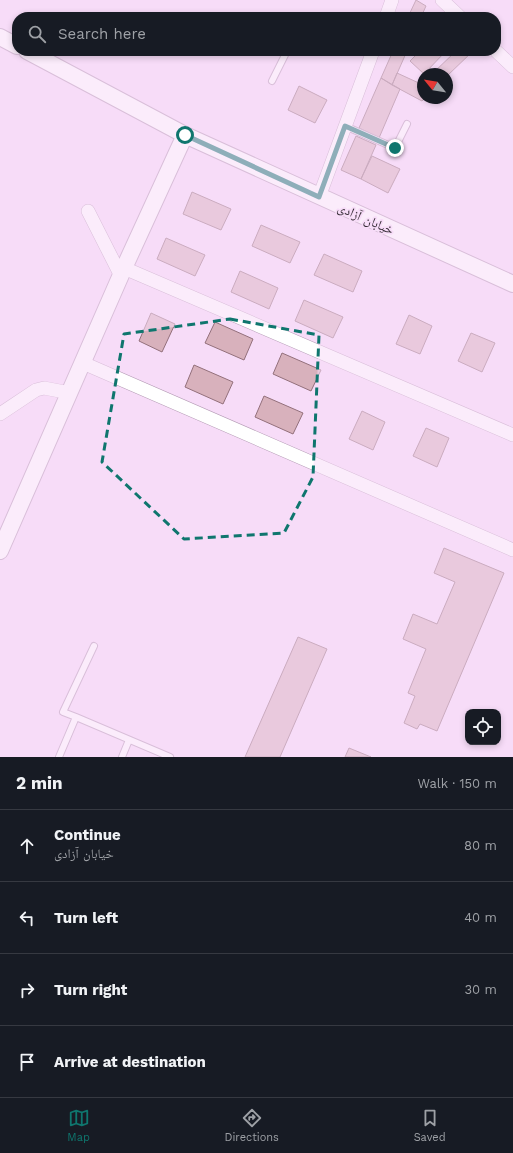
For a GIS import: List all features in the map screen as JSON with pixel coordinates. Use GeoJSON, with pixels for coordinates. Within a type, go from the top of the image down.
{"type":"FeatureCollection","features":[{"type":"Feature","properties":{"kind":"street"},"geometry":{"type":"LineString","coordinates":[[442,0],[455,12]]}},
{"type":"Feature","properties":{"kind":"street"},"geometry":{"type":"LineString","coordinates":[[388,12],[391,1]]}},
{"type":"Feature","properties":{"kind":"street"},"geometry":{"type":"LineString","coordinates":[[0,37],[12,43]]}},
{"type":"Feature","properties":{"kind":"street","name":"خیابان آزادی"},"geometry":{"type":"LineString","coordinates":[[36,56],[185,135],[513,284]]}},
{"type":"Feature","properties":{"kind":"street"},"geometry":{"type":"LineString","coordinates":[[319,197],[371,56]]}},
{"type":"Feature","properties":{"kind":"street"},"geometry":{"type":"LineString","coordinates":[[501,56],[513,67]]}},
{"type":"Feature","properties":{"kind":"street"},"geometry":{"type":"LineString","coordinates":[[0,551],[122,272],[185,135]]}},
{"type":"Feature","properties":{"kind":"street"},"geometry":{"type":"LineString","coordinates":[[88,211],[122,272],[513,435]]}},
{"type":"Feature","properties":{"kind":"street"},"geometry":{"type":"LineString","coordinates":[[83,364],[513,550]]}},
{"type":"Feature","properties":{"kind":"street"},"geometry":{"type":"LineString","coordinates":[[0,414],[36,390],[44,388],[70,393]]}},
{"type":"Feature","properties":{"kind":"lane"},"geometry":{"type":"LineString","coordinates":[[272,81],[284,56]]}},
{"type":"Feature","properties":{"kind":"lane"},"geometry":{"type":"LineString","coordinates":[[345,126],[395,148],[407,124]]}},
{"type":"Feature","properties":{"kind":"lane"},"geometry":{"type":"LineString","coordinates":[[94,646],[63,712],[170,757]]}},
{"type":"Feature","properties":{"kind":"lane"},"geometry":{"type":"LineString","coordinates":[[59,757],[76,717]]}},
{"type":"Feature","properties":{"kind":"lane"},"geometry":{"type":"LineString","coordinates":[[122,757],[130,740]]}},
{"type":"Feature","properties":{"kind":"highlighted area"},"geometry":{"type":"Polygon","coordinates":[[[230,319],[319,335],[313,477],[284,533],[184,539],[102,462],[124,334],[230,319]]]}},
{"type":"Feature","properties":{"kind":"building"},"geometry":{"type":"Polygon","coordinates":[[[416,0],[426,6],[423,12],[410,12],[416,0]]]}},
{"type":"Feature","properties":{"kind":"building"},"geometry":{"type":"Polygon","coordinates":[[[391,56],[405,56],[392,85],[381,78],[391,56]]]}},
{"type":"Feature","properties":{"kind":"building"},"geometry":{"type":"Polygon","coordinates":[[[415,56],[441,56],[430,68],[418,68],[410,61],[415,56]]]}},
{"type":"Feature","properties":{"kind":"building"},"geometry":{"type":"Polygon","coordinates":[[[451,56],[468,56],[453,70],[453,68],[438,68],[451,56]]]}},
{"type":"Feature","properties":{"kind":"building"},"geometry":{"type":"Polygon","coordinates":[[[397,73],[417,82],[417,98],[392,85],[397,73]]]}},
{"type":"Feature","properties":{"kind":"building"},"geometry":{"type":"Polygon","coordinates":[[[381,78],[400,89],[379,138],[359,128],[381,78]]]}},
{"type":"Feature","properties":{"kind":"building"},"geometry":{"type":"Polygon","coordinates":[[[299,86],[327,100],[315,123],[288,110],[299,86]]]}},
{"type":"Feature","properties":{"kind":"building"},"geometry":{"type":"Polygon","coordinates":[[[356,136],[376,145],[361,179],[341,170],[356,136]]]}},
{"type":"Feature","properties":{"kind":"building"},"geometry":{"type":"Polygon","coordinates":[[[372,156],[400,169],[388,193],[361,179],[372,156]]]}},
{"type":"Feature","properties":{"kind":"building"},"geometry":{"type":"Polygon","coordinates":[[[192,192],[231,209],[221,230],[183,214],[192,192]]]}},
{"type":"Feature","properties":{"kind":"building"},"geometry":{"type":"Polygon","coordinates":[[[261,225],[300,242],[290,263],[252,246],[261,225]]]}},
{"type":"Feature","properties":{"kind":"building"},"geometry":{"type":"Polygon","coordinates":[[[166,238],[205,255],[195,276],[157,259],[166,238]]]}},
{"type":"Feature","properties":{"kind":"building"},"geometry":{"type":"Polygon","coordinates":[[[324,254],[362,271],[353,292],[314,275],[324,254]]]}},
{"type":"Feature","properties":{"kind":"building"},"geometry":{"type":"Polygon","coordinates":[[[240,271],[278,288],[269,309],[231,292],[240,271]]]}},
{"type":"Feature","properties":{"kind":"building"},"geometry":{"type":"Polygon","coordinates":[[[304,300],[343,317],[333,338],[295,321],[304,300]]]}},
{"type":"Feature","properties":{"kind":"building"},"geometry":{"type":"Polygon","coordinates":[[[151,313],[175,324],[162,352],[139,341],[151,313]]]}},
{"type":"Feature","properties":{"kind":"building"},"geometry":{"type":"Polygon","coordinates":[[[409,315],[432,326],[420,354],[396,344],[409,315]]]}},
{"type":"Feature","properties":{"kind":"building"},"geometry":{"type":"Polygon","coordinates":[[[215,322],[253,339],[244,360],[205,343],[215,322]]]}},
{"type":"Feature","properties":{"kind":"building"},"geometry":{"type":"Polygon","coordinates":[[[471,333],[495,343],[482,372],[458,361],[471,333]]]}},
{"type":"Feature","properties":{"kind":"building"},"geometry":{"type":"Polygon","coordinates":[[[282,353],[321,370],[311,391],[273,374],[282,353]]]}},
{"type":"Feature","properties":{"kind":"building"},"geometry":{"type":"Polygon","coordinates":[[[194,365],[233,382],[223,404],[185,387],[194,365]]]}},
{"type":"Feature","properties":{"kind":"building"},"geometry":{"type":"Polygon","coordinates":[[[264,396],[303,413],[293,434],[255,417],[264,396]]]}},
{"type":"Feature","properties":{"kind":"building"},"geometry":{"type":"Polygon","coordinates":[[[362,411],[385,422],[373,450],[349,439],[362,411]]]}},
{"type":"Feature","properties":{"kind":"building"},"geometry":{"type":"Polygon","coordinates":[[[426,428],[449,438],[437,467],[413,456],[426,428]]]}},
{"type":"Feature","properties":{"kind":"building"},"geometry":{"type":"Polygon","coordinates":[[[444,548],[504,573],[437,731],[420,724],[417,729],[404,723],[415,696],[408,693],[426,649],[403,639],[413,614],[437,624],[455,582],[434,573],[444,548]]]}},
{"type":"Feature","properties":{"kind":"building"},"geometry":{"type":"Polygon","coordinates":[[[298,637],[327,649],[280,757],[245,757],[298,637]]]}},
{"type":"Feature","properties":{"kind":"building"},"geometry":{"type":"Polygon","coordinates":[[[349,748],[371,757],[345,757],[349,748]]]}},
{"type":"Feature","properties":{"kind":"route"},"geometry":{"type":"LineString","coordinates":[[185,135],[319,197],[345,126],[395,148]]}}]}
